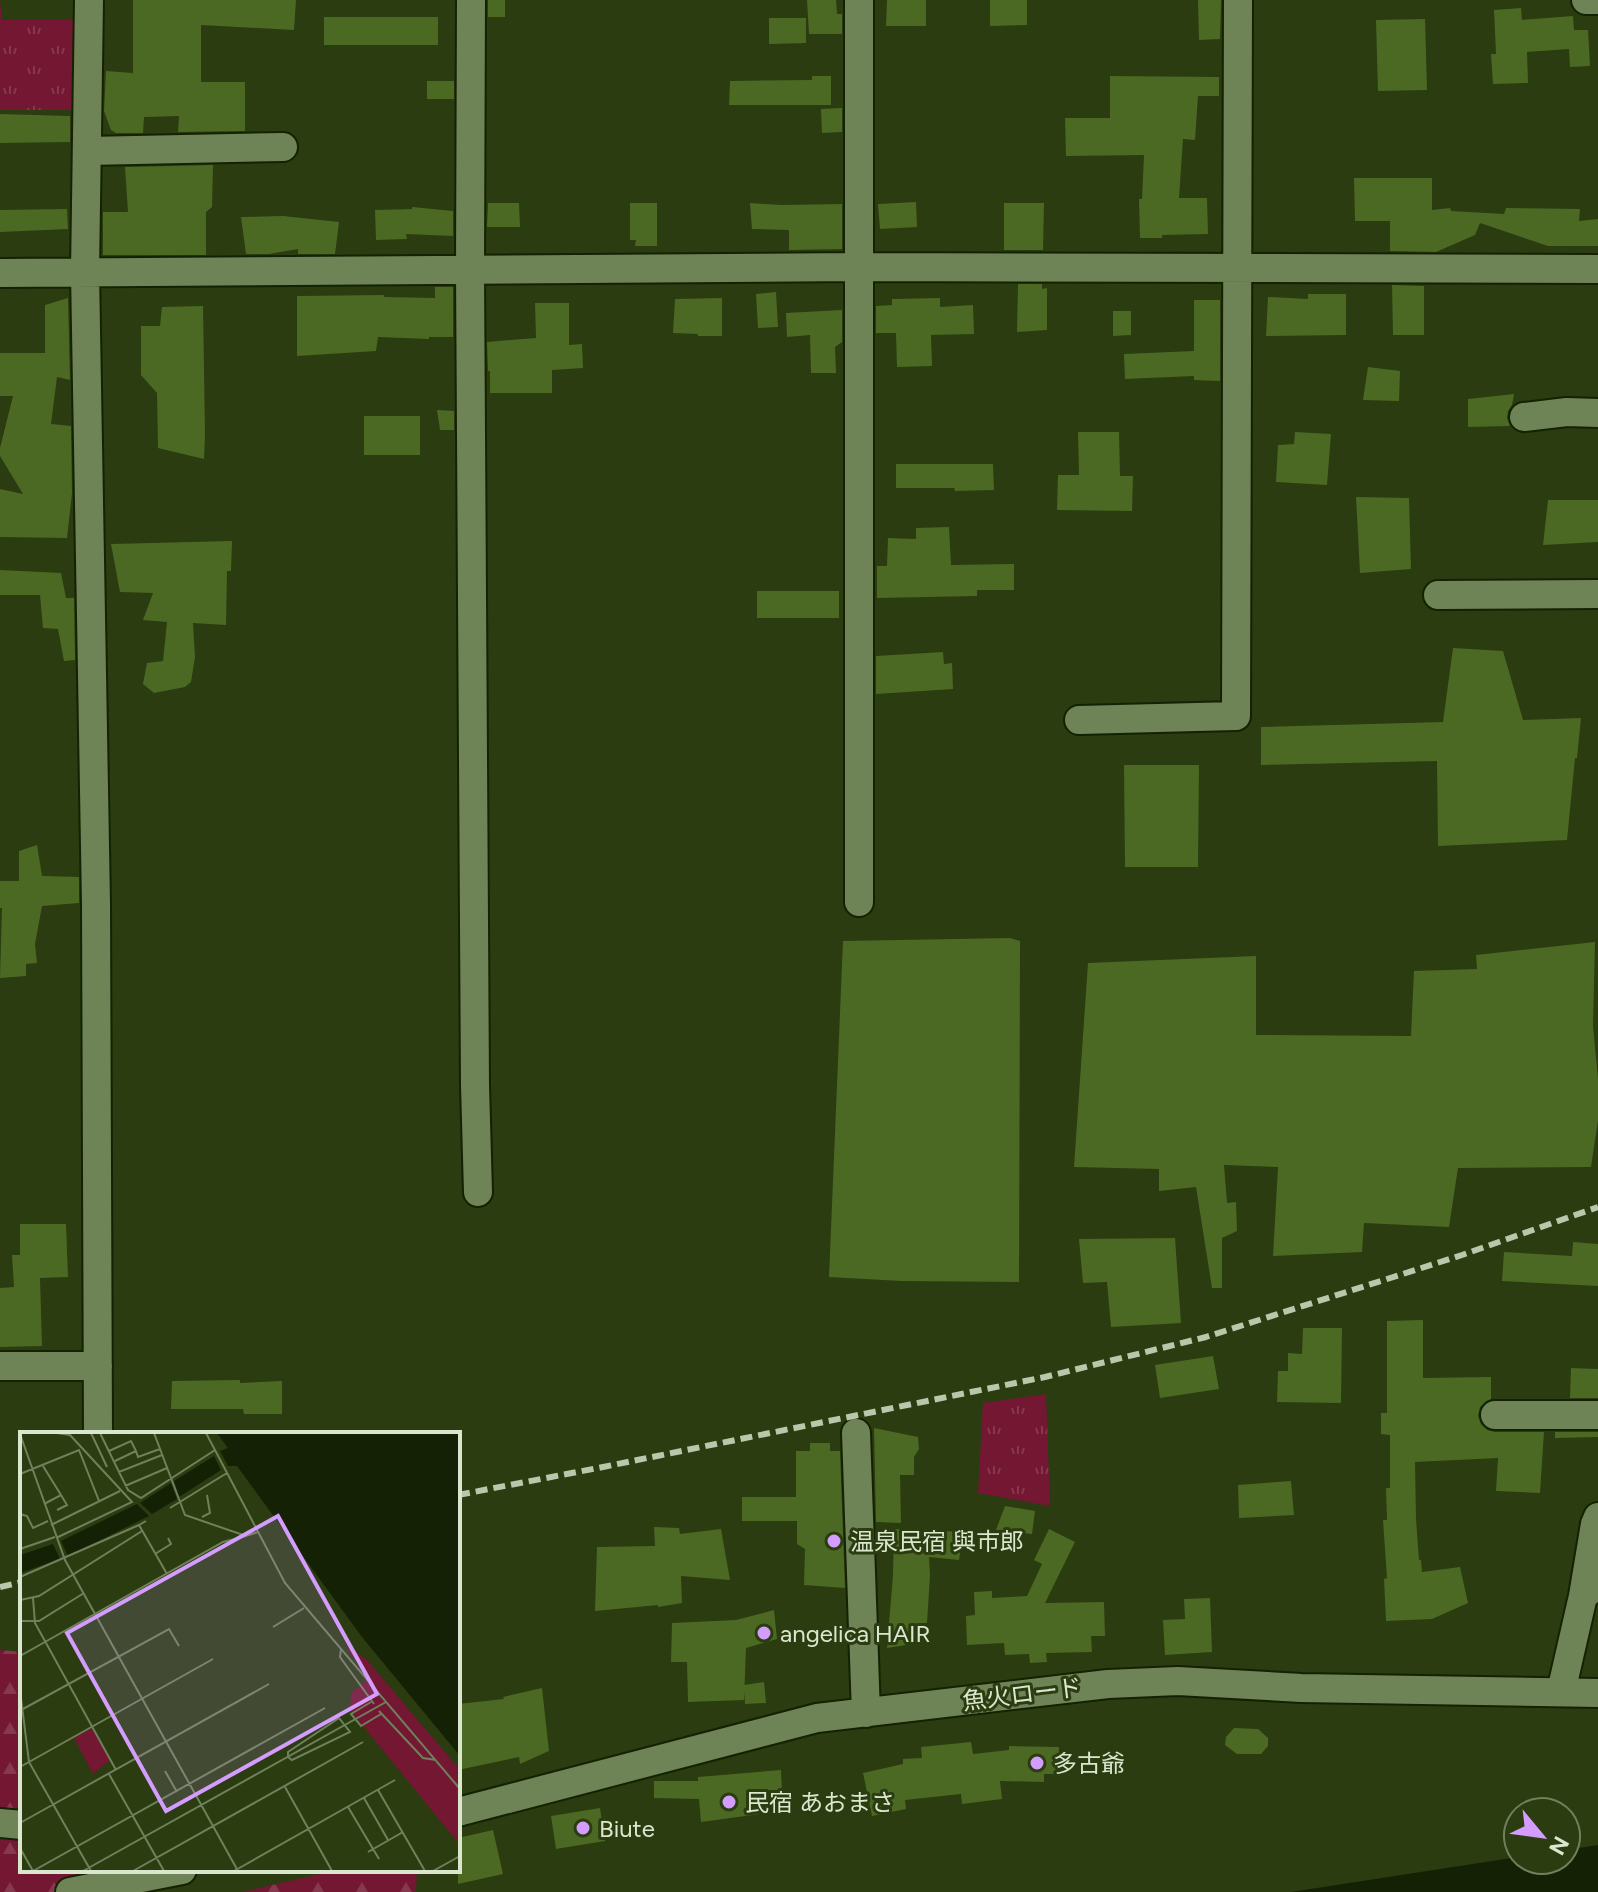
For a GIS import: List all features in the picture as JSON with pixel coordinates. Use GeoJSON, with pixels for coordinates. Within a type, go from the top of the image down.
{"type":"FeatureCollection","features":[{"type":"Feature","properties":{"kind":"street"},"geometry":{"type":"LineString","coordinates":[[89,0],[85,272],[96,904],[98,1432]]}},
{"type":"Feature","properties":{"kind":"street"},"geometry":{"type":"LineString","coordinates":[[471,0],[470,270],[478,1192]]}},
{"type":"Feature","properties":{"kind":"street"},"geometry":{"type":"LineString","coordinates":[[859,0],[859,902]]}},
{"type":"Feature","properties":{"kind":"street"},"geometry":{"type":"LineString","coordinates":[[1079,720],[1236,716],[1238,0]]}},
{"type":"Feature","properties":{"kind":"street"},"geometry":{"type":"LineString","coordinates":[[1586,0],[1598,0]]}},
{"type":"Feature","properties":{"kind":"street"},"geometry":{"type":"LineString","coordinates":[[87,151],[283,147]]}},
{"type":"Feature","properties":{"kind":"street"},"geometry":{"type":"LineString","coordinates":[[0,273],[858,267],[1598,269]]}},
{"type":"Feature","properties":{"kind":"street"},"geometry":{"type":"LineString","coordinates":[[1524,417],[1567,412],[1598,413]]}},
{"type":"Feature","properties":{"kind":"street"},"geometry":{"type":"LineString","coordinates":[[1438,595],[1598,594]]}},
{"type":"Feature","properties":{"kind":"street"},"geometry":{"type":"LineString","coordinates":[[0,1366],[98,1366]]}},
{"type":"Feature","properties":{"kind":"street"},"geometry":{"type":"LineString","coordinates":[[1495,1415],[1598,1415]]}},
{"type":"Feature","properties":{"kind":"street"},"geometry":{"type":"LineString","coordinates":[[856,1433],[866,1713]]}},
{"type":"Feature","properties":{"kind":"street"},"geometry":{"type":"LineString","coordinates":[[1561,1692],[1590,1590],[1598,1517]]}},
{"type":"Feature","properties":{"kind":"street","name":"魚火ロード"},"geometry":{"type":"LineString","coordinates":[[460,1811],[817,1718],[1108,1684],[1178,1681],[1301,1688],[1598,1693]]}},
{"type":"Feature","properties":{"kind":"street"},"geometry":{"type":"LineString","coordinates":[[0,1823],[20,1825]]}},
{"type":"Feature","properties":{"kind":"street"},"geometry":{"type":"LineString","coordinates":[[70,1892],[172,1872]]}},
{"type":"Feature","properties":{"kind":"green space"},"geometry":{"type":"Polygon","coordinates":[[[0,0],[2,20],[80,20],[80,110],[0,110],[0,0]]]}},
{"type":"Feature","properties":{"kind":"green space"},"geometry":{"type":"Polygon","coordinates":[[[1046,1394],[1050,1506],[978,1493],[983,1403],[1046,1394]]]}},
{"type":"Feature","properties":{"kind":"green space"},"geometry":{"type":"Polygon","coordinates":[[[0,1650],[20,1652],[20,1872],[137,1872],[139,1892],[0,1892],[0,1650]]]}},
{"type":"Feature","properties":{"kind":"green space"},"geometry":{"type":"Polygon","coordinates":[[[328,1872],[417,1872],[416,1891],[411,1892],[242,1892],[328,1872]]]}},
{"type":"Feature","properties":{"kind":"shaded area"},"geometry":{"type":"Polygon","coordinates":[[[1598,1845],[1598,1892],[1291,1892],[1502,1859],[1502,1876],[1582,1876],[1582,1848],[1598,1845]]]}},
{"type":"Feature","properties":{"kind":"building"},"geometry":{"type":"Polygon","coordinates":[[[133,0],[296,0],[294,30],[201,25],[201,82],[245,82],[245,131],[178,132],[179,116],[144,117],[143,133],[116,133],[111,130],[104,111],[106,71],[133,73],[133,0]]]}},
{"type":"Feature","properties":{"kind":"building"},"geometry":{"type":"Polygon","coordinates":[[[488,0],[505,0],[505,17],[488,17],[488,0]]]}},
{"type":"Feature","properties":{"kind":"building"},"geometry":{"type":"Polygon","coordinates":[[[807,0],[836,0],[837,14],[842,14],[842,34],[809,34],[807,0]]]}},
{"type":"Feature","properties":{"kind":"building"},"geometry":{"type":"Polygon","coordinates":[[[887,0],[926,0],[926,26],[886,26],[887,0]]]}},
{"type":"Feature","properties":{"kind":"building"},"geometry":{"type":"Polygon","coordinates":[[[990,0],[1027,0],[1027,25],[990,26],[990,0]]]}},
{"type":"Feature","properties":{"kind":"building"},"geometry":{"type":"Polygon","coordinates":[[[1198,0],[1221,0],[1220,39],[1199,40],[1198,0]]]}},
{"type":"Feature","properties":{"kind":"building"},"geometry":{"type":"Polygon","coordinates":[[[1521,8],[1522,20],[1573,16],[1574,30],[1588,30],[1590,66],[1570,67],[1569,49],[1527,52],[1528,83],[1493,84],[1491,54],[1496,54],[1494,10],[1521,8]]]}},
{"type":"Feature","properties":{"kind":"building"},"geometry":{"type":"Polygon","coordinates":[[[324,17],[438,17],[438,45],[324,45],[324,17]]]}},
{"type":"Feature","properties":{"kind":"building"},"geometry":{"type":"Polygon","coordinates":[[[769,18],[806,18],[806,43],[769,44],[769,18]]]}},
{"type":"Feature","properties":{"kind":"building"},"geometry":{"type":"Polygon","coordinates":[[[1425,19],[1427,90],[1378,91],[1376,20],[1425,19]]]}},
{"type":"Feature","properties":{"kind":"building"},"geometry":{"type":"Polygon","coordinates":[[[812,76],[831,76],[831,105],[729,105],[730,81],[812,80],[812,76]]]}},
{"type":"Feature","properties":{"kind":"building"},"geometry":{"type":"Polygon","coordinates":[[[1110,76],[1219,77],[1219,96],[1198,96],[1195,140],[1183,139],[1179,198],[1207,198],[1208,234],[1140,238],[1139,199],[1142,199],[1144,155],[1066,156],[1065,118],[1110,118],[1110,76]]]}},
{"type":"Feature","properties":{"kind":"building"},"geometry":{"type":"Polygon","coordinates":[[[427,81],[454,81],[454,99],[427,99],[427,81]]]}},
{"type":"Feature","properties":{"kind":"building"},"geometry":{"type":"Polygon","coordinates":[[[842,108],[842,132],[822,133],[821,109],[842,108]]]}},
{"type":"Feature","properties":{"kind":"building"},"geometry":{"type":"Polygon","coordinates":[[[0,114],[70,116],[70,142],[0,143],[0,114]]]}},
{"type":"Feature","properties":{"kind":"building"},"geometry":{"type":"Polygon","coordinates":[[[213,165],[212,207],[206,212],[206,255],[103,255],[103,212],[128,212],[125,167],[213,165]]]}},
{"type":"Feature","properties":{"kind":"building"},"geometry":{"type":"Polygon","coordinates":[[[1354,178],[1432,178],[1432,210],[1450,208],[1451,211],[1504,214],[1506,208],[1580,209],[1579,221],[1598,219],[1598,246],[1548,246],[1480,223],[1475,235],[1436,252],[1390,251],[1390,221],[1355,221],[1354,178]]]}},
{"type":"Feature","properties":{"kind":"building"},"geometry":{"type":"Polygon","coordinates":[[[916,202],[917,227],[880,229],[878,204],[916,202]]]}},
{"type":"Feature","properties":{"kind":"building"},"geometry":{"type":"Polygon","coordinates":[[[488,203],[519,203],[520,227],[487,227],[488,203]]]}},
{"type":"Feature","properties":{"kind":"building"},"geometry":{"type":"Polygon","coordinates":[[[630,203],[657,203],[657,246],[635,246],[636,240],[630,240],[630,203]]]}},
{"type":"Feature","properties":{"kind":"building"},"geometry":{"type":"Polygon","coordinates":[[[750,203],[842,204],[842,249],[789,250],[789,230],[752,229],[750,203]]]}},
{"type":"Feature","properties":{"kind":"building"},"geometry":{"type":"Polygon","coordinates":[[[1004,203],[1044,203],[1043,250],[1004,250],[1004,203]]]}},
{"type":"Feature","properties":{"kind":"building"},"geometry":{"type":"Polygon","coordinates":[[[412,207],[453,211],[453,236],[406,234],[407,239],[376,240],[375,210],[412,207]]]}},
{"type":"Feature","properties":{"kind":"building"},"geometry":{"type":"Polygon","coordinates":[[[67,209],[68,229],[0,232],[0,210],[67,209]]]}},
{"type":"Feature","properties":{"kind":"building"},"geometry":{"type":"Polygon","coordinates":[[[283,216],[339,222],[335,254],[298,254],[298,249],[246,254],[241,217],[283,216]]]}},
{"type":"Feature","properties":{"kind":"building"},"geometry":{"type":"Polygon","coordinates":[[[1018,284],[1042,284],[1042,289],[1047,288],[1047,330],[1017,332],[1018,284]]]}},
{"type":"Feature","properties":{"kind":"building"},"geometry":{"type":"Polygon","coordinates":[[[1392,285],[1424,286],[1424,335],[1393,335],[1392,285]]]}},
{"type":"Feature","properties":{"kind":"building"},"geometry":{"type":"Polygon","coordinates":[[[435,287],[453,287],[453,337],[378,337],[376,351],[297,356],[297,296],[435,298],[435,287]]]}},
{"type":"Feature","properties":{"kind":"building"},"geometry":{"type":"Polygon","coordinates":[[[776,292],[778,327],[758,328],[756,294],[776,292]]]}},
{"type":"Feature","properties":{"kind":"building"},"geometry":{"type":"Polygon","coordinates":[[[1308,294],[1346,294],[1346,335],[1266,336],[1268,297],[1308,299],[1308,294]]]}},
{"type":"Feature","properties":{"kind":"building"},"geometry":{"type":"Polygon","coordinates":[[[68,298],[70,380],[57,377],[51,424],[71,426],[72,493],[67,538],[0,537],[0,489],[23,494],[0,456],[13,396],[0,396],[0,353],[45,353],[45,305],[68,298]]]}},
{"type":"Feature","properties":{"kind":"building"},"geometry":{"type":"Polygon","coordinates":[[[722,298],[722,336],[673,333],[675,299],[722,298]]]}},
{"type":"Feature","properties":{"kind":"building"},"geometry":{"type":"Polygon","coordinates":[[[940,298],[940,307],[973,305],[974,334],[931,335],[932,366],[897,367],[896,333],[876,333],[876,306],[892,305],[892,299],[940,298]]]}},
{"type":"Feature","properties":{"kind":"building"},"geometry":{"type":"Polygon","coordinates":[[[1194,300],[1220,300],[1220,381],[1194,380],[1194,376],[1125,379],[1124,354],[1194,351],[1194,300]]]}},
{"type":"Feature","properties":{"kind":"building"},"geometry":{"type":"Polygon","coordinates":[[[535,303],[569,303],[569,345],[582,344],[583,368],[552,370],[552,393],[490,393],[487,342],[536,338],[535,303]]]}},
{"type":"Feature","properties":{"kind":"building"},"geometry":{"type":"Polygon","coordinates":[[[203,306],[204,459],[158,448],[157,393],[141,375],[141,326],[160,326],[162,307],[203,306]]]}},
{"type":"Feature","properties":{"kind":"building"},"geometry":{"type":"Polygon","coordinates":[[[842,310],[842,342],[835,347],[836,373],[811,373],[810,335],[787,337],[786,313],[842,310]]]}},
{"type":"Feature","properties":{"kind":"building"},"geometry":{"type":"Polygon","coordinates":[[[1113,311],[1131,311],[1131,335],[1113,336],[1113,311]]]}},
{"type":"Feature","properties":{"kind":"building"},"geometry":{"type":"Polygon","coordinates":[[[1368,367],[1400,371],[1399,401],[1363,400],[1368,367]]]}},
{"type":"Feature","properties":{"kind":"building"},"geometry":{"type":"Polygon","coordinates":[[[1514,394],[1507,418],[1510,426],[1468,427],[1468,399],[1514,394]]]}},
{"type":"Feature","properties":{"kind":"building"},"geometry":{"type":"Polygon","coordinates":[[[437,410],[454,411],[454,430],[440,430],[437,410]]]}},
{"type":"Feature","properties":{"kind":"building"},"geometry":{"type":"Polygon","coordinates":[[[364,416],[420,416],[420,455],[364,455],[364,416]]]}},
{"type":"Feature","properties":{"kind":"building"},"geometry":{"type":"Polygon","coordinates":[[[1078,432],[1119,432],[1120,476],[1133,476],[1132,511],[1057,510],[1058,475],[1079,475],[1078,432]]]}},
{"type":"Feature","properties":{"kind":"building"},"geometry":{"type":"Polygon","coordinates":[[[1295,432],[1331,434],[1327,485],[1276,482],[1278,445],[1294,444],[1295,432]]]}},
{"type":"Feature","properties":{"kind":"building"},"geometry":{"type":"Polygon","coordinates":[[[896,464],[993,464],[994,490],[896,488],[896,464]]]}},
{"type":"Feature","properties":{"kind":"building"},"geometry":{"type":"Polygon","coordinates":[[[1356,497],[1409,498],[1411,569],[1360,573],[1356,497]]]}},
{"type":"Feature","properties":{"kind":"building"},"geometry":{"type":"Polygon","coordinates":[[[1548,500],[1598,500],[1598,542],[1543,545],[1548,500]]]}},
{"type":"Feature","properties":{"kind":"building"},"geometry":{"type":"Polygon","coordinates":[[[949,527],[951,565],[1014,564],[1014,590],[977,590],[977,596],[877,598],[877,566],[887,566],[888,538],[916,539],[916,528],[949,527]]]}},
{"type":"Feature","properties":{"kind":"building"},"geometry":{"type":"Polygon","coordinates":[[[232,541],[231,571],[227,571],[226,625],[193,623],[195,657],[191,682],[185,687],[154,693],[143,684],[147,663],[163,661],[167,622],[143,620],[153,593],[120,592],[111,544],[232,541]]]}},
{"type":"Feature","properties":{"kind":"building"},"geometry":{"type":"Polygon","coordinates":[[[0,570],[61,573],[66,598],[74,598],[75,660],[64,661],[58,629],[43,628],[40,595],[0,595],[0,570]]]}},
{"type":"Feature","properties":{"kind":"building"},"geometry":{"type":"Polygon","coordinates":[[[757,591],[839,591],[839,618],[757,618],[757,591]]]}},
{"type":"Feature","properties":{"kind":"building"},"geometry":{"type":"Polygon","coordinates":[[[1453,648],[1503,651],[1523,720],[1581,718],[1567,840],[1438,846],[1437,761],[1261,765],[1261,727],[1443,722],[1453,648]]]}},
{"type":"Feature","properties":{"kind":"building"},"geometry":{"type":"Polygon","coordinates":[[[943,652],[944,664],[952,663],[953,689],[876,694],[876,656],[943,652]]]}},
{"type":"Feature","properties":{"kind":"building"},"geometry":{"type":"Polygon","coordinates":[[[1124,765],[1199,765],[1198,867],[1125,867],[1124,765]]]}},
{"type":"Feature","properties":{"kind":"building"},"geometry":{"type":"Polygon","coordinates":[[[37,845],[42,876],[79,877],[79,903],[42,906],[35,944],[37,963],[26,964],[26,976],[0,978],[0,881],[19,881],[19,851],[37,845]]]}},
{"type":"Feature","properties":{"kind":"building"},"geometry":{"type":"Polygon","coordinates":[[[1010,938],[1020,941],[1019,1282],[829,1277],[843,941],[1010,938]]]}},
{"type":"Feature","properties":{"kind":"building"},"geometry":{"type":"Polygon","coordinates":[[[1595,942],[1593,1026],[1598,1120],[1591,1167],[1458,1168],[1449,1227],[1364,1223],[1362,1252],[1273,1256],[1278,1167],[1224,1165],[1227,1203],[1236,1202],[1237,1231],[1222,1238],[1222,1288],[1212,1288],[1196,1187],[1159,1191],[1159,1169],[1074,1167],[1088,963],[1256,956],[1256,1035],[1411,1036],[1414,971],[1477,969],[1476,955],[1595,942]]]}},
{"type":"Feature","properties":{"kind":"building"},"geometry":{"type":"Polygon","coordinates":[[[20,1224],[66,1224],[68,1277],[40,1278],[42,1346],[0,1347],[0,1288],[14,1287],[12,1255],[20,1255],[20,1224]]]}},
{"type":"Feature","properties":{"kind":"building"},"geometry":{"type":"Polygon","coordinates":[[[1175,1238],[1181,1323],[1111,1327],[1107,1282],[1083,1283],[1079,1239],[1175,1238]]]}},
{"type":"Feature","properties":{"kind":"building"},"geometry":{"type":"Polygon","coordinates":[[[1573,1242],[1598,1244],[1598,1286],[1502,1281],[1504,1252],[1572,1256],[1573,1242]]]}},
{"type":"Feature","properties":{"kind":"building"},"geometry":{"type":"Polygon","coordinates":[[[1423,1320],[1423,1378],[1491,1377],[1491,1399],[1480,1407],[1478,1416],[1481,1424],[1495,1432],[1544,1432],[1540,1493],[1496,1491],[1498,1458],[1415,1462],[1416,1519],[1422,1572],[1460,1567],[1468,1603],[1432,1619],[1386,1621],[1383,1520],[1387,1520],[1386,1488],[1390,1488],[1390,1435],[1381,1434],[1381,1413],[1387,1413],[1387,1321],[1423,1320]]]}},
{"type":"Feature","properties":{"kind":"building"},"geometry":{"type":"Polygon","coordinates":[[[1303,1328],[1342,1328],[1341,1403],[1277,1402],[1278,1371],[1288,1371],[1288,1353],[1302,1354],[1303,1328]]]}},
{"type":"Feature","properties":{"kind":"building"},"geometry":{"type":"Polygon","coordinates":[[[1213,1356],[1219,1389],[1160,1398],[1155,1365],[1213,1356]]]}},
{"type":"Feature","properties":{"kind":"building"},"geometry":{"type":"Polygon","coordinates":[[[1571,1368],[1598,1369],[1598,1398],[1570,1398],[1571,1368]]]}},
{"type":"Feature","properties":{"kind":"building"},"geometry":{"type":"Polygon","coordinates":[[[240,1380],[240,1383],[282,1381],[282,1414],[244,1414],[243,1409],[171,1409],[172,1381],[240,1380]]]}},
{"type":"Feature","properties":{"kind":"building"},"geometry":{"type":"Polygon","coordinates":[[[874,1428],[918,1437],[914,1475],[900,1475],[901,1523],[876,1522],[874,1428]]]}},
{"type":"Feature","properties":{"kind":"building"},"geometry":{"type":"Polygon","coordinates":[[[1555,1432],[1598,1432],[1598,1437],[1555,1438],[1555,1432]]]}},
{"type":"Feature","properties":{"kind":"building"},"geometry":{"type":"Polygon","coordinates":[[[810,1443],[830,1443],[830,1451],[840,1451],[845,1588],[804,1585],[805,1549],[797,1544],[797,1521],[742,1521],[742,1497],[796,1497],[796,1451],[810,1451],[810,1443]]]}},
{"type":"Feature","properties":{"kind":"building"},"geometry":{"type":"Polygon","coordinates":[[[1291,1481],[1294,1515],[1239,1518],[1238,1485],[1291,1481]]]}},
{"type":"Feature","properties":{"kind":"building"},"geometry":{"type":"Polygon","coordinates":[[[1005,1506],[1035,1511],[1032,1534],[996,1530],[1005,1506]]]}},
{"type":"Feature","properties":{"kind":"building"},"geometry":{"type":"Polygon","coordinates":[[[654,1527],[679,1528],[680,1534],[721,1529],[730,1580],[681,1576],[682,1603],[595,1611],[597,1547],[655,1546],[654,1527]]]}},
{"type":"Feature","properties":{"kind":"building"},"geometry":{"type":"Polygon","coordinates":[[[894,1529],[963,1532],[959,1560],[929,1557],[927,1623],[920,1623],[918,1643],[887,1648],[893,1575],[894,1529]]]}},
{"type":"Feature","properties":{"kind":"building"},"geometry":{"type":"Polygon","coordinates":[[[1049,1529],[1075,1542],[1045,1603],[1104,1602],[1105,1636],[1091,1636],[1092,1652],[1046,1653],[1047,1662],[1030,1663],[1029,1654],[1005,1655],[1004,1643],[967,1645],[966,1616],[975,1615],[974,1592],[992,1591],[992,1598],[1027,1596],[1042,1564],[1034,1560],[1049,1529]]]}},
{"type":"Feature","properties":{"kind":"building"},"geometry":{"type":"Polygon","coordinates":[[[1210,1598],[1212,1652],[1165,1655],[1163,1620],[1185,1619],[1184,1599],[1210,1598]]]}},
{"type":"Feature","properties":{"kind":"building"},"geometry":{"type":"Polygon","coordinates":[[[774,1610],[777,1639],[746,1648],[744,1700],[688,1702],[687,1662],[671,1662],[672,1623],[736,1620],[774,1610]]]}},
{"type":"Feature","properties":{"kind":"building"},"geometry":{"type":"Polygon","coordinates":[[[764,1682],[766,1703],[745,1704],[744,1685],[764,1682]]]}},
{"type":"Feature","properties":{"kind":"building"},"geometry":{"type":"Polygon","coordinates":[[[542,1688],[549,1751],[520,1764],[519,1757],[460,1770],[460,1704],[542,1688]]]}},
{"type":"Feature","properties":{"kind":"building"},"geometry":{"type":"Polygon","coordinates":[[[1234,1728],[1258,1729],[1268,1738],[1268,1746],[1261,1754],[1237,1754],[1225,1745],[1226,1737],[1234,1728]]]}},
{"type":"Feature","properties":{"kind":"building"},"geometry":{"type":"Polygon","coordinates":[[[971,1742],[973,1754],[1009,1750],[1009,1746],[1059,1747],[1058,1774],[1044,1774],[1044,1782],[1000,1781],[1002,1799],[962,1804],[961,1794],[905,1800],[906,1809],[872,1816],[863,1773],[903,1764],[903,1759],[922,1758],[921,1747],[971,1742]]]}},
{"type":"Feature","properties":{"kind":"building"},"geometry":{"type":"Polygon","coordinates":[[[781,1770],[782,1794],[757,1797],[760,1814],[701,1822],[699,1799],[654,1798],[654,1781],[698,1781],[698,1777],[781,1770]]]}},
{"type":"Feature","properties":{"kind":"building"},"geometry":{"type":"Polygon","coordinates":[[[600,1808],[605,1841],[556,1849],[551,1816],[600,1808]]]}},
{"type":"Feature","properties":{"kind":"building"},"geometry":{"type":"Polygon","coordinates":[[[493,1830],[503,1874],[458,1884],[460,1838],[493,1830]]]}},
{"type":"Feature","properties":{"kind":"railway"},"geometry":{"type":"LineString","coordinates":[[460,1495],[1045,1377],[1206,1337],[1462,1255],[1598,1207]]}},
{"type":"Feature","properties":{"kind":"railway"},"geometry":{"type":"LineString","coordinates":[[0,1587],[20,1582]]}},
{"type":"Feature","properties":{"kind":"place","name":"温泉民宿 與市郎"},"geometry":{"type":"Point","coordinates":[834,1541]}},
{"type":"Feature","properties":{"kind":"place","name":"angelica HAIR"},"geometry":{"type":"Point","coordinates":[764,1633]}},
{"type":"Feature","properties":{"kind":"place","name":"多古爺"},"geometry":{"type":"Point","coordinates":[1037,1763]}},
{"type":"Feature","properties":{"kind":"place","name":"民宿 あおまさ"},"geometry":{"type":"Point","coordinates":[729,1802]}},
{"type":"Feature","properties":{"kind":"place","name":"Biute"},"geometry":{"type":"Point","coordinates":[583,1828]}}]}
